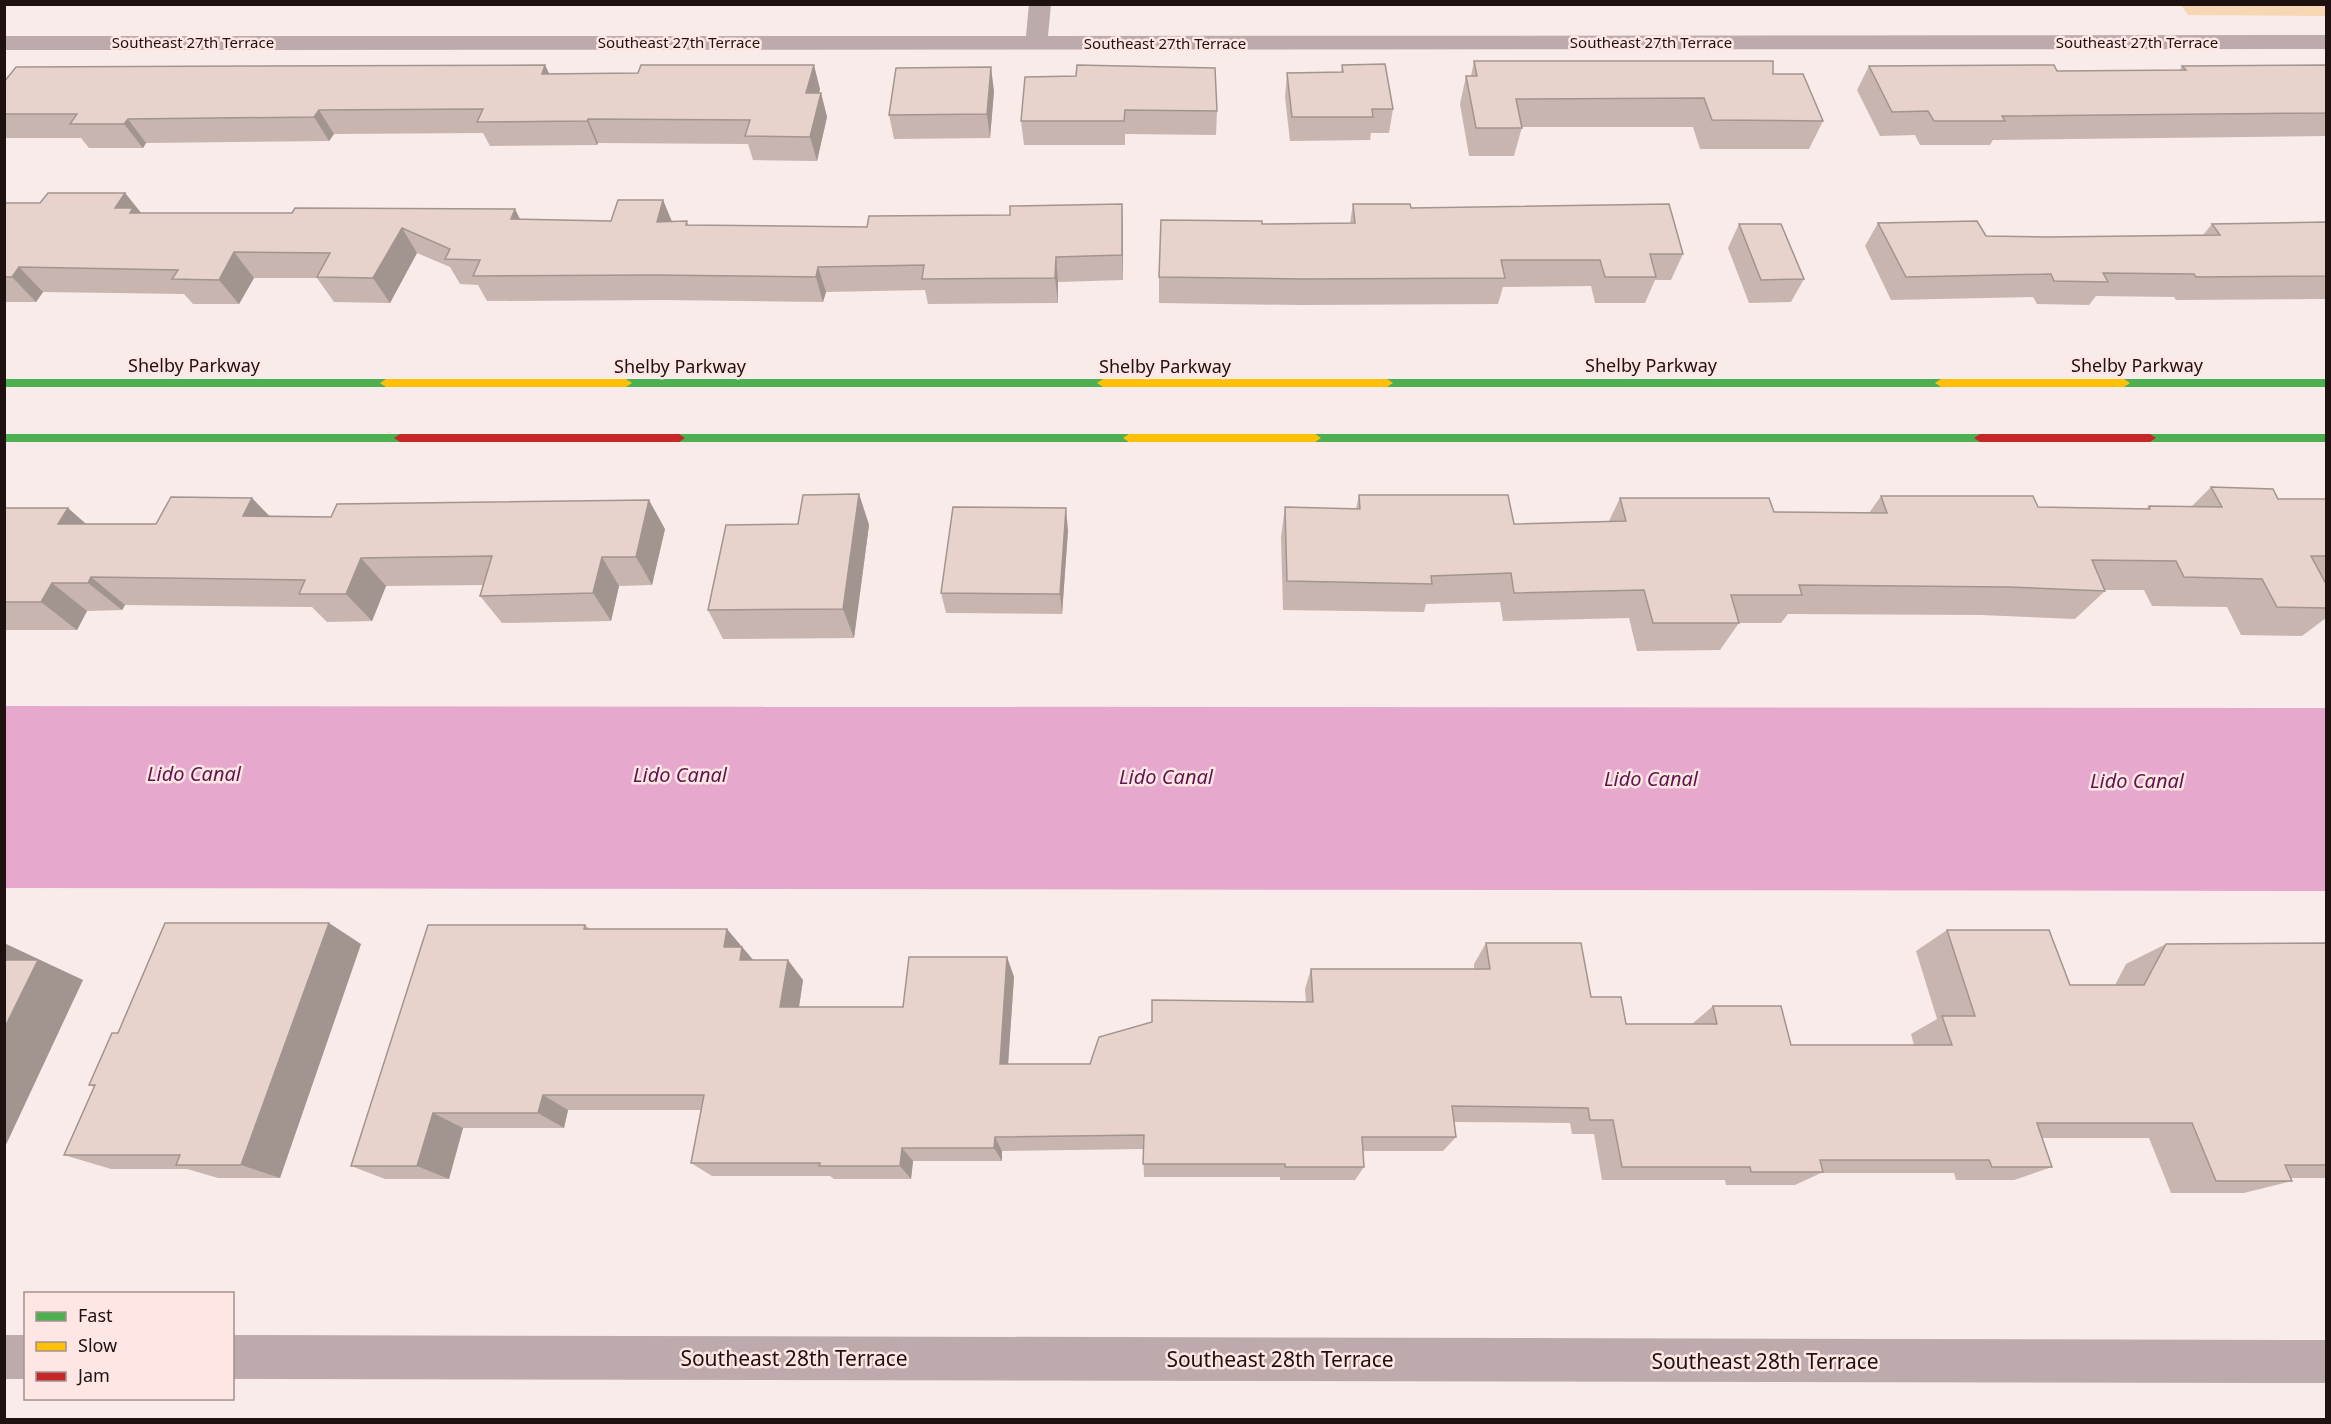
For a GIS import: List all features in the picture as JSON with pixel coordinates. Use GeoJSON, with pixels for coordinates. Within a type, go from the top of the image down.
{"type":"FeatureCollection","features":[{"type":"Feature","properties":{"kind":"street"},"geometry":{"type":"LineString","coordinates":[[1036,43],[1040,4]]}},
{"type":"Feature","properties":{"kind":"street","name":"Southeast 27th Terrace"},"geometry":{"type":"LineString","coordinates":[[4,43],[2326,42]]}},
{"type":"Feature","properties":{"kind":"street","name":"Shelby Parkway"},"geometry":{"type":"LineString","coordinates":[[4,383],[2326,383]]}},
{"type":"Feature","properties":{"kind":"street"},"geometry":{"type":"LineString","coordinates":[[4,438],[2326,438]]}},
{"type":"Feature","properties":{"kind":"street"},"geometry":{"type":"LineString","coordinates":[[4,1357],[24,1357]]}},
{"type":"Feature","properties":{"kind":"street","name":"Southeast 28th Terrace"},"geometry":{"type":"LineString","coordinates":[[234,1357],[2326,1362]]}},
{"type":"Feature","properties":{"kind":"shaded area"},"geometry":{"type":"Polygon","coordinates":[[[2181,5],[2326,5],[2326,16],[2188,15],[2181,5]]]}},
{"type":"Feature","properties":{"kind":"water","name":"Lido Canal"},"geometry":{"type":"Polygon","coordinates":[[[5,706],[2326,708],[2326,891],[5,888],[5,706]]]}},
{"type":"Feature","properties":{"kind":"building"},"geometry":{"type":"Polygon","coordinates":[[[1474,61],[1773,61],[1773,74],[1803,74],[1823,121],[1712,120],[1704,98],[1516,99],[1522,128],[1476,128],[1466,76],[1477,76],[1474,61]]]}},
{"type":"Feature","properties":{"kind":"building"},"geometry":{"type":"Polygon","coordinates":[[[1385,64],[1393,109],[1372,109],[1373,117],[1292,117],[1287,73],[1343,72],[1342,65],[1385,64]]]}},
{"type":"Feature","properties":{"kind":"building"},"geometry":{"type":"Polygon","coordinates":[[[545,65],[542,74],[638,73],[641,65],[814,65],[806,93],[821,93],[810,137],[745,136],[750,120],[588,119],[587,121],[477,122],[483,109],[319,110],[314,117],[128,119],[124,124],[70,124],[77,114],[4,114],[4,82],[16,67],[545,65]]]}},
{"type":"Feature","properties":{"kind":"building"},"geometry":{"type":"Polygon","coordinates":[[[1077,65],[1215,68],[1217,111],[1125,110],[1124,121],[1021,121],[1025,77],[1076,76],[1077,65]]]}},
{"type":"Feature","properties":{"kind":"building"},"geometry":{"type":"Polygon","coordinates":[[[2054,65],[2057,71],[2186,70],[2182,66],[2326,65],[2326,113],[2002,116],[2005,121],[1934,121],[1928,111],[1892,112],[1869,66],[2054,65]]]}},
{"type":"Feature","properties":{"kind":"building"},"geometry":{"type":"Polygon","coordinates":[[[991,67],[987,114],[889,115],[896,68],[991,67]]]}},
{"type":"Feature","properties":{"kind":"building"},"geometry":{"type":"Polygon","coordinates":[[[48,193],[125,193],[115,208],[133,208],[130,213],[292,213],[295,208],[515,209],[511,219],[611,221],[618,200],[663,200],[657,222],[687,221],[686,225],[867,227],[869,216],[1010,215],[1010,206],[1122,204],[1122,255],[1056,257],[1055,278],[922,279],[924,265],[818,267],[816,277],[473,276],[480,260],[445,259],[450,249],[402,228],[373,278],[317,277],[330,253],[234,252],[219,280],[172,279],[178,270],[19,267],[12,277],[4,277],[4,203],[40,203],[48,193]]]}},
{"type":"Feature","properties":{"kind":"building"},"geometry":{"type":"Polygon","coordinates":[[[1353,204],[1410,204],[1411,208],[1669,204],[1683,254],[1650,254],[1656,277],[1605,277],[1600,260],[1501,260],[1505,278],[1159,277],[1161,220],[1262,221],[1262,224],[1355,223],[1353,204]]]}},
{"type":"Feature","properties":{"kind":"building"},"geometry":{"type":"Polygon","coordinates":[[[1977,221],[1986,236],[2047,237],[2220,235],[2212,224],[2326,222],[2326,276],[2196,277],[2194,274],[2103,273],[2108,282],[2054,281],[2051,274],[1906,277],[1878,223],[1977,221]]]}},
{"type":"Feature","properties":{"kind":"building"},"geometry":{"type":"Polygon","coordinates":[[[1739,224],[1781,224],[1804,279],[1761,280],[1739,224]]]}},
{"type":"Feature","properties":{"kind":"building"},"geometry":{"type":"Polygon","coordinates":[[[2211,487],[2273,489],[2278,499],[2326,499],[2326,556],[2311,556],[2326,584],[2326,608],[2277,607],[2262,579],[2184,577],[2176,561],[2092,560],[2105,591],[2008,587],[1799,585],[1802,595],[1731,595],[1739,623],[1653,623],[1644,590],[1514,593],[1511,573],[1431,576],[1432,584],[1287,581],[1285,507],[1360,509],[1359,495],[1508,495],[1514,524],[1626,521],[1620,498],[1769,498],[1774,512],[1887,513],[1881,496],[2033,496],[2038,507],[2150,509],[2149,506],[2222,507],[2211,487]]]}},
{"type":"Feature","properties":{"kind":"building"},"geometry":{"type":"Polygon","coordinates":[[[859,494],[843,609],[708,610],[726,525],[798,524],[803,495],[859,494]]]}},
{"type":"Feature","properties":{"kind":"building"},"geometry":{"type":"Polygon","coordinates":[[[171,497],[252,498],[243,516],[331,517],[337,504],[649,500],[636,557],[602,557],[593,593],[480,596],[492,556],[361,558],[346,594],[299,594],[305,580],[91,577],[88,583],[52,583],[41,602],[4,602],[4,508],[68,508],[58,524],[156,524],[171,497]]]}},
{"type":"Feature","properties":{"kind":"building"},"geometry":{"type":"Polygon","coordinates":[[[953,507],[1066,508],[1060,594],[941,593],[953,507]]]}},
{"type":"Feature","properties":{"kind":"building"},"geometry":{"type":"Polygon","coordinates":[[[165,923],[329,923],[241,1165],[176,1165],[180,1155],[64,1155],[95,1085],[89,1085],[112,1033],[118,1033],[165,923]]]}},
{"type":"Feature","properties":{"kind":"building"},"geometry":{"type":"Polygon","coordinates":[[[428,925],[585,925],[584,929],[727,929],[724,947],[742,947],[740,960],[788,960],[780,1007],[903,1007],[909,957],[1007,957],[1000,1064],[1090,1064],[1099,1037],[1152,1022],[1152,1000],[1313,1002],[1311,969],[1490,969],[1486,943],[1581,943],[1591,997],[1621,997],[1626,1024],[1717,1024],[1713,1006],[1781,1006],[1791,1045],[1952,1045],[1942,1016],[1975,1016],[1947,930],[2049,930],[2070,985],[2144,985],[2166,944],[2326,943],[2326,1165],[2285,1165],[2292,1181],[2216,1181],[2192,1123],[2037,1123],[2052,1167],[1992,1167],[1989,1160],[1820,1160],[1823,1172],[1751,1172],[1750,1167],[1622,1167],[1613,1120],[1590,1120],[1588,1108],[1452,1106],[1456,1137],[1362,1137],[1364,1167],[1285,1167],[1285,1164],[1143,1164],[1144,1135],[995,1137],[994,1148],[902,1148],[900,1166],[819,1166],[820,1163],[691,1163],[704,1095],[543,1095],[538,1113],[433,1113],[417,1166],[351,1166],[428,925]]]}},
{"type":"Feature","properties":{"kind":"building"},"geometry":{"type":"Polygon","coordinates":[[[4,960],[38,960],[4,1029],[4,960]]]}},
{"type":"Feature","properties":{"kind":"traffic: fast"},"geometry":{"type":"LineString","coordinates":[[4,383],[386,383]]}},
{"type":"Feature","properties":{"kind":"traffic: fast"},"geometry":{"type":"LineString","coordinates":[[626,383],[1103,383]]}},
{"type":"Feature","properties":{"kind":"traffic: fast"},"geometry":{"type":"LineString","coordinates":[[1387,383],[1941,383]]}},
{"type":"Feature","properties":{"kind":"traffic: fast"},"geometry":{"type":"LineString","coordinates":[[2124,383],[2326,383]]}},
{"type":"Feature","properties":{"kind":"traffic: fast"},"geometry":{"type":"LineString","coordinates":[[4,438],[400,438]]}},
{"type":"Feature","properties":{"kind":"traffic: fast"},"geometry":{"type":"LineString","coordinates":[[679,438],[1129,438]]}},
{"type":"Feature","properties":{"kind":"traffic: fast"},"geometry":{"type":"LineString","coordinates":[[1315,438],[1980,438]]}},
{"type":"Feature","properties":{"kind":"traffic: fast"},"geometry":{"type":"LineString","coordinates":[[2150,438],[2326,438]]}},
{"type":"Feature","properties":{"kind":"traffic: slow"},"geometry":{"type":"LineString","coordinates":[[386,383],[626,383]]}},
{"type":"Feature","properties":{"kind":"traffic: slow"},"geometry":{"type":"LineString","coordinates":[[1103,383],[1387,383]]}},
{"type":"Feature","properties":{"kind":"traffic: slow"},"geometry":{"type":"LineString","coordinates":[[1941,383],[2124,383]]}},
{"type":"Feature","properties":{"kind":"traffic: slow"},"geometry":{"type":"LineString","coordinates":[[1129,438],[1315,438]]}},
{"type":"Feature","properties":{"kind":"traffic: jam"},"geometry":{"type":"LineString","coordinates":[[400,438],[679,438]]}},
{"type":"Feature","properties":{"kind":"traffic: jam"},"geometry":{"type":"LineString","coordinates":[[1980,438],[2150,438]]}}]}
